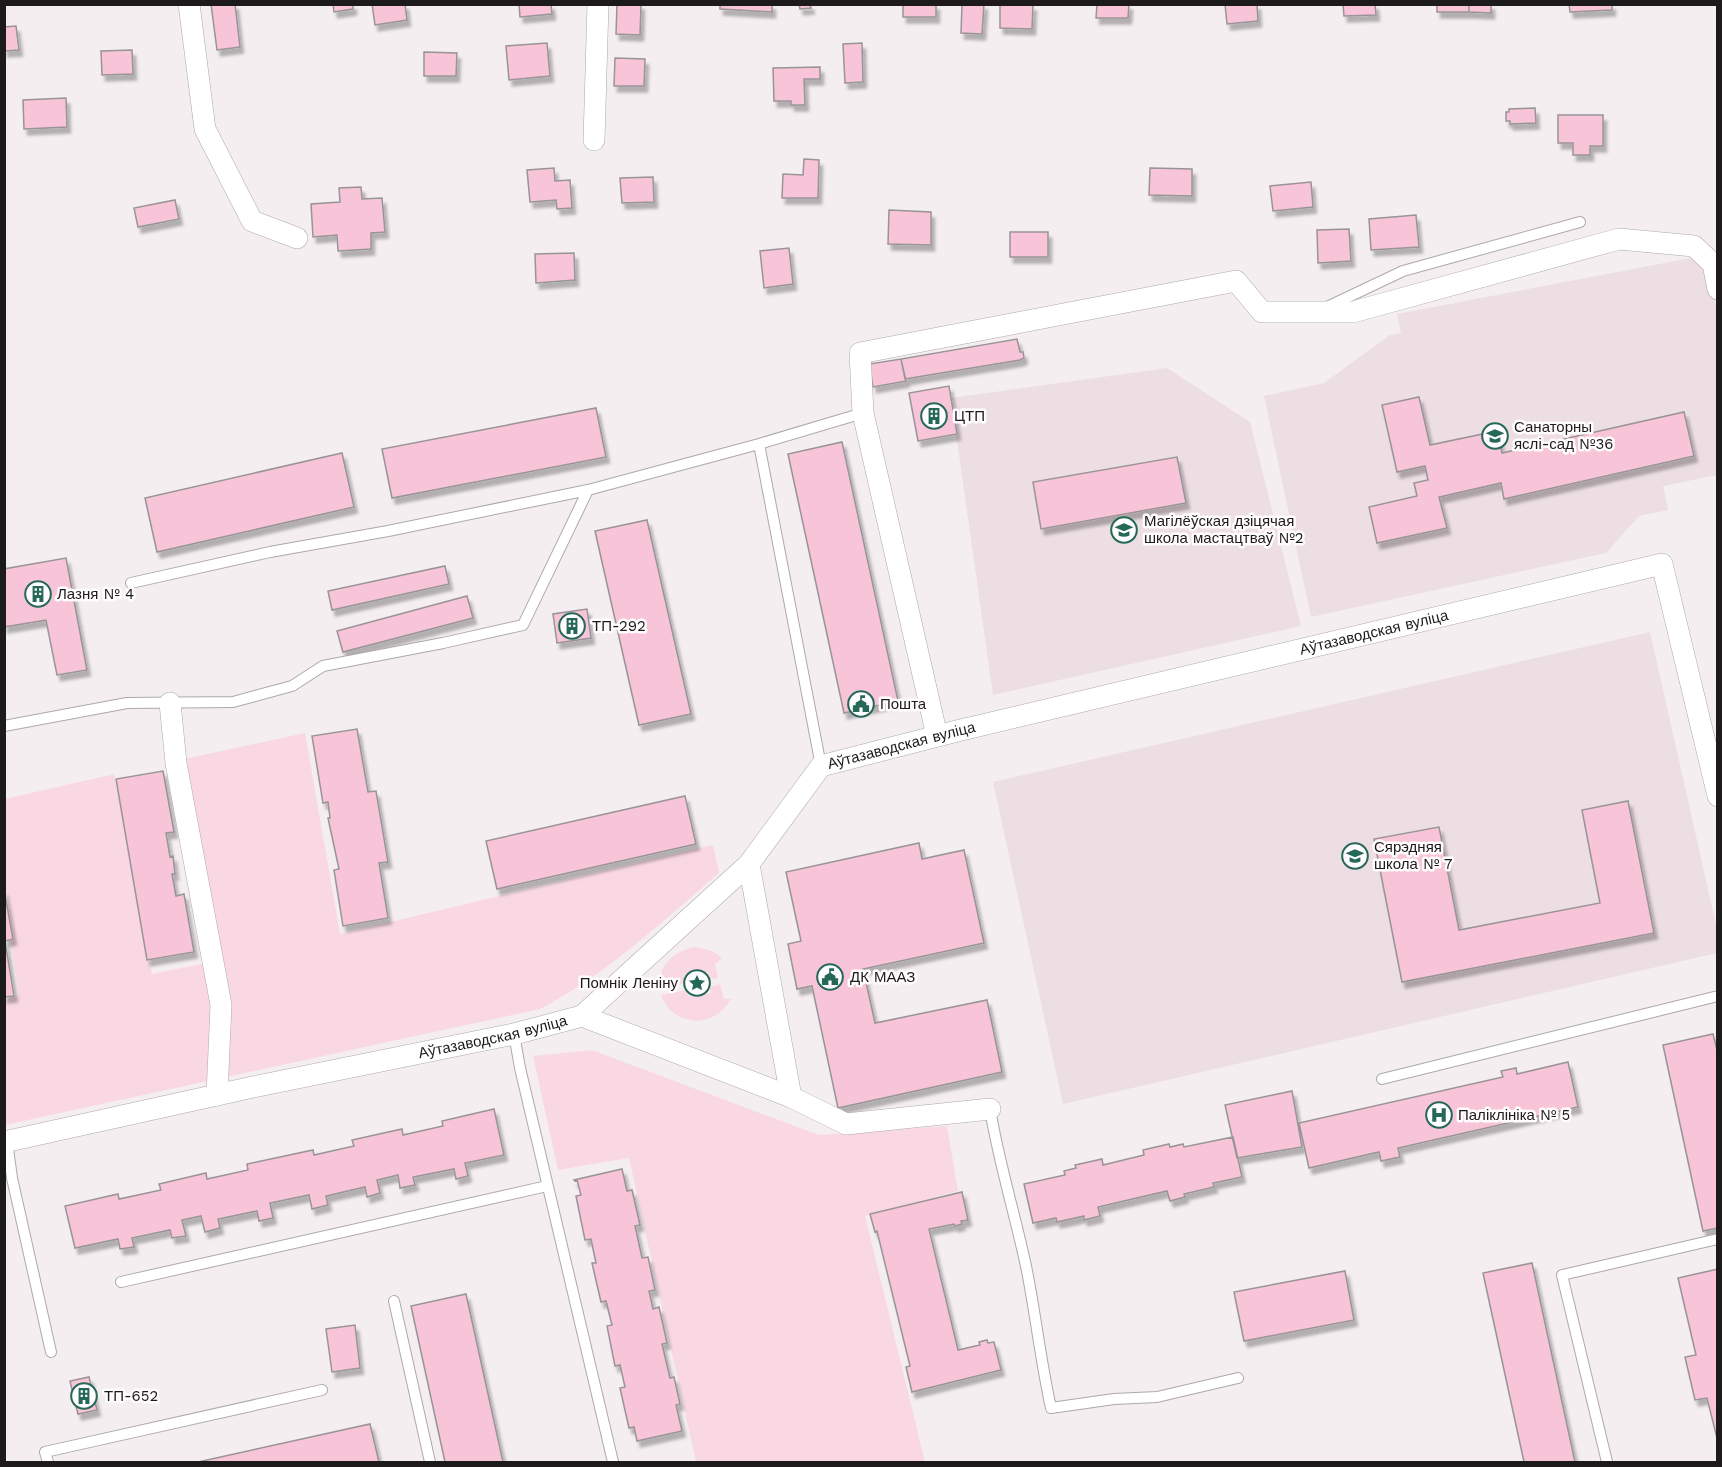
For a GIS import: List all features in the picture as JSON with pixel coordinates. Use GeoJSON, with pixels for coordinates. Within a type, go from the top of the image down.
{"type":"FeatureCollection","features":[{"type":"Feature","properties":{"kind":"street"},"geometry":{"type":"LineString","coordinates":[[189,4],[205,129],[252,221],[297,238]]}},
{"type":"Feature","properties":{"kind":"street"},"geometry":{"type":"LineString","coordinates":[[594,140],[598,4]]}},
{"type":"Feature","properties":{"kind":"street"},"geometry":{"type":"LineString","coordinates":[[937,736],[863,413],[860,353],[1236,281],[1262,312],[1353,312],[1619,239],[1694,246],[1713,264],[1718,289]]}},
{"type":"Feature","properties":{"kind":"street","name":"Аўтазаводская вуліца"},"geometry":{"type":"LineString","coordinates":[[6,1142],[218,1095],[514,1034],[582,1016],[750,864],[821,766],[937,736],[1662,564],[1718,796]]}},
{"type":"Feature","properties":{"kind":"street"},"geometry":{"type":"LineString","coordinates":[[170,703],[176,763],[222,1005],[218,1095]]}},
{"type":"Feature","properties":{"kind":"street"},"geometry":{"type":"LineString","coordinates":[[750,864],[791,1097]]}},
{"type":"Feature","properties":{"kind":"street"},"geometry":{"type":"LineString","coordinates":[[582,1016],[791,1097],[846,1124],[990,1109]]}},
{"type":"Feature","properties":{"kind":"lane"},"geometry":{"type":"LineString","coordinates":[[1316,313],[1403,271],[1580,222]]}},
{"type":"Feature","properties":{"kind":"lane"},"geometry":{"type":"LineString","coordinates":[[131,583],[270,552],[388,531],[588,490],[759,444],[863,413]]}},
{"type":"Feature","properties":{"kind":"lane"},"geometry":{"type":"LineString","coordinates":[[759,444],[821,766]]}},
{"type":"Feature","properties":{"kind":"lane"},"geometry":{"type":"LineString","coordinates":[[4,726],[127,703],[233,702],[292,686],[323,666],[523,625],[588,490]]}},
{"type":"Feature","properties":{"kind":"lane"},"geometry":{"type":"LineString","coordinates":[[1382,1079],[1718,996]]}},
{"type":"Feature","properties":{"kind":"lane"},"geometry":{"type":"LineString","coordinates":[[514,1034],[547,1186],[613,1462]]}},
{"type":"Feature","properties":{"kind":"lane"},"geometry":{"type":"LineString","coordinates":[[990,1109],[997,1149],[1027,1271],[1039,1350],[1051,1408],[1114,1399],[1157,1397],[1238,1378]]}},
{"type":"Feature","properties":{"kind":"lane"},"geometry":{"type":"LineString","coordinates":[[6,1142],[51,1352]]}},
{"type":"Feature","properties":{"kind":"lane"},"geometry":{"type":"LineString","coordinates":[[121,1282],[547,1186]]}},
{"type":"Feature","properties":{"kind":"lane"},"geometry":{"type":"LineString","coordinates":[[1607,1462],[1562,1275],[1718,1239]]}},
{"type":"Feature","properties":{"kind":"lane"},"geometry":{"type":"LineString","coordinates":[[394,1301],[430,1462]]}},
{"type":"Feature","properties":{"kind":"lane"},"geometry":{"type":"LineString","coordinates":[[48,1462],[45,1452],[322,1390]]}},
{"type":"Feature","properties":{"kind":"shaded area","name":"Санаторны яслі-сад №36"},"geometry":{"type":"Polygon","coordinates":[[[1707,255],[1717,312],[1717,475],[1663,486],[1668,510],[1639,516],[1606,553],[1311,617],[1264,396],[1324,383],[1390,335],[1401,333],[1397,314],[1707,255]]]}},
{"type":"Feature","properties":{"kind":"shaded area","name":"Магілёўская дзіцячая школа мастацтваў №2"},"geometry":{"type":"Polygon","coordinates":[[[1167,368],[1250,422],[1301,626],[993,695],[951,398],[1167,368]]]}},
{"type":"Feature","properties":{"kind":"shaded area","name":"Сярэдняя школа № 7"},"geometry":{"type":"Polygon","coordinates":[[[1650,632],[1717,929],[1717,953],[1063,1104],[993,782],[1650,632]]]}},
{"type":"Feature","properties":{"kind":"shaded area"},"geometry":{"type":"Polygon","coordinates":[[[305,733],[340,934],[713,845],[719,873],[611,964],[540,1009],[5,1125],[4,1000],[19,995],[5,903],[5,799],[114,774],[152,974],[221,960],[180,760],[305,733]]]}},
{"type":"Feature","properties":{"kind":"shaded area"},"geometry":{"type":"Polygon","coordinates":[[[693,947],[708,950],[722,958],[715,964],[718,978],[710,979],[708,972],[684,976],[685,983],[659,988],[661,973],[668,961],[693,947]]]}},
{"type":"Feature","properties":{"kind":"shaded area"},"geometry":{"type":"Polygon","coordinates":[[[720,984],[724,999],[731,999],[724,1009],[705,1020],[684,1019],[675,1014],[661,995],[687,990],[689,997],[711,993],[710,987],[720,984]]]}},
{"type":"Feature","properties":{"kind":"shaded area"},"geometry":{"type":"Polygon","coordinates":[[[592,1050],[819,1135],[947,1126],[958,1191],[865,1216],[925,1462],[696,1462],[629,1158],[558,1170],[533,1056],[592,1050]]]}},
{"type":"Feature","properties":{"kind":"building"},"geometry":{"type":"Polygon","coordinates":[[[211,4],[235,4],[240,47],[217,50],[211,4]]]}},
{"type":"Feature","properties":{"kind":"building"},"geometry":{"type":"Polygon","coordinates":[[[333,4],[353,4],[353,9],[334,12],[333,4]]]}},
{"type":"Feature","properties":{"kind":"building"},"geometry":{"type":"Polygon","coordinates":[[[372,4],[405,4],[407,20],[375,25],[372,4]]]}},
{"type":"Feature","properties":{"kind":"building"},"geometry":{"type":"Polygon","coordinates":[[[519,4],[551,4],[552,14],[520,17],[519,4]]]}},
{"type":"Feature","properties":{"kind":"building"},"geometry":{"type":"Polygon","coordinates":[[[617,4],[641,4],[640,35],[616,34],[617,4]]]}},
{"type":"Feature","properties":{"kind":"building"},"geometry":{"type":"Polygon","coordinates":[[[720,4],[772,4],[772,12],[720,9],[720,4]]]}},
{"type":"Feature","properties":{"kind":"building"},"geometry":{"type":"Polygon","coordinates":[[[799,4],[810,4],[811,8],[800,9],[799,4]]]}},
{"type":"Feature","properties":{"kind":"building"},"geometry":{"type":"Polygon","coordinates":[[[903,4],[936,4],[936,17],[903,17],[903,4]]]}},
{"type":"Feature","properties":{"kind":"building"},"geometry":{"type":"Polygon","coordinates":[[[962,4],[984,4],[982,34],[961,33],[962,4]]]}},
{"type":"Feature","properties":{"kind":"building"},"geometry":{"type":"Polygon","coordinates":[[[1097,4],[1129,4],[1128,18],[1096,18],[1097,4]]]}},
{"type":"Feature","properties":{"kind":"building"},"geometry":{"type":"Polygon","coordinates":[[[1225,4],[1257,4],[1258,21],[1227,24],[1225,4]]]}},
{"type":"Feature","properties":{"kind":"building"},"geometry":{"type":"Polygon","coordinates":[[[1343,4],[1375,4],[1376,15],[1344,16],[1343,4]]]}},
{"type":"Feature","properties":{"kind":"building"},"geometry":{"type":"Polygon","coordinates":[[[1437,4],[1469,4],[1469,12],[1437,12],[1437,4]]]}},
{"type":"Feature","properties":{"kind":"building"},"geometry":{"type":"Polygon","coordinates":[[[1469,4],[1491,4],[1491,13],[1469,12],[1469,4]]]}},
{"type":"Feature","properties":{"kind":"building"},"geometry":{"type":"Polygon","coordinates":[[[1569,4],[1612,4],[1612,10],[1570,12],[1569,4]]]}},
{"type":"Feature","properties":{"kind":"building"},"geometry":{"type":"Polygon","coordinates":[[[1000,5],[1033,5],[1032,29],[1000,28],[1000,5]]]}},
{"type":"Feature","properties":{"kind":"building"},"geometry":{"type":"Polygon","coordinates":[[[16,26],[19,50],[4,51],[4,27],[16,26]]]}},
{"type":"Feature","properties":{"kind":"building"},"geometry":{"type":"Polygon","coordinates":[[[547,43],[550,76],[509,80],[506,46],[547,43]]]}},
{"type":"Feature","properties":{"kind":"building"},"geometry":{"type":"Polygon","coordinates":[[[862,43],[863,82],[845,83],[843,44],[862,43]]]}},
{"type":"Feature","properties":{"kind":"building"},"geometry":{"type":"Polygon","coordinates":[[[132,50],[133,74],[102,75],[101,51],[132,50]]]}},
{"type":"Feature","properties":{"kind":"building"},"geometry":{"type":"Polygon","coordinates":[[[424,52],[457,53],[456,76],[424,76],[424,52]]]}},
{"type":"Feature","properties":{"kind":"building"},"geometry":{"type":"Polygon","coordinates":[[[615,58],[645,59],[644,86],[614,86],[615,58]]]}},
{"type":"Feature","properties":{"kind":"building"},"geometry":{"type":"Polygon","coordinates":[[[820,67],[820,79],[804,79],[805,105],[791,105],[791,101],[774,101],[773,68],[820,67]]]}},
{"type":"Feature","properties":{"kind":"building"},"geometry":{"type":"Polygon","coordinates":[[[66,98],[67,127],[24,129],[23,100],[66,98]]]}},
{"type":"Feature","properties":{"kind":"building"},"geometry":{"type":"Polygon","coordinates":[[[1535,108],[1536,123],[1510,124],[1510,121],[1506,121],[1506,112],[1509,112],[1509,109],[1535,108]]]}},
{"type":"Feature","properties":{"kind":"building"},"geometry":{"type":"Polygon","coordinates":[[[1558,115],[1603,115],[1603,146],[1590,146],[1590,155],[1573,155],[1573,143],[1558,143],[1558,115]]]}},
{"type":"Feature","properties":{"kind":"building"},"geometry":{"type":"Polygon","coordinates":[[[804,159],[819,160],[818,198],[782,198],[783,174],[803,175],[804,159]]]}},
{"type":"Feature","properties":{"kind":"building"},"geometry":{"type":"Polygon","coordinates":[[[554,168],[555,181],[570,180],[572,208],[557,209],[556,200],[530,202],[527,170],[554,168]]]}},
{"type":"Feature","properties":{"kind":"building"},"geometry":{"type":"Polygon","coordinates":[[[1150,168],[1192,169],[1192,196],[1149,195],[1150,168]]]}},
{"type":"Feature","properties":{"kind":"building"},"geometry":{"type":"Polygon","coordinates":[[[653,177],[654,202],[622,203],[620,178],[653,177]]]}},
{"type":"Feature","properties":{"kind":"building"},"geometry":{"type":"Polygon","coordinates":[[[1311,182],[1313,207],[1273,211],[1270,186],[1311,182]]]}},
{"type":"Feature","properties":{"kind":"building"},"geometry":{"type":"Polygon","coordinates":[[[361,187],[362,199],[382,198],[385,232],[371,233],[371,249],[338,251],[337,235],[313,237],[311,204],[340,202],[339,188],[361,187]]]}},
{"type":"Feature","properties":{"kind":"building"},"geometry":{"type":"Polygon","coordinates":[[[175,200],[179,219],[138,227],[134,208],[175,200]]]}},
{"type":"Feature","properties":{"kind":"building"},"geometry":{"type":"Polygon","coordinates":[[[889,210],[931,212],[931,245],[888,244],[889,210]]]}},
{"type":"Feature","properties":{"kind":"building"},"geometry":{"type":"Polygon","coordinates":[[[1416,215],[1419,247],[1371,250],[1369,219],[1416,215]]]}},
{"type":"Feature","properties":{"kind":"building"},"geometry":{"type":"Polygon","coordinates":[[[1349,229],[1351,261],[1318,263],[1317,230],[1349,229]]]}},
{"type":"Feature","properties":{"kind":"building"},"geometry":{"type":"Polygon","coordinates":[[[1010,232],[1048,232],[1048,257],[1010,257],[1010,232]]]}},
{"type":"Feature","properties":{"kind":"building"},"geometry":{"type":"Polygon","coordinates":[[[789,248],[793,284],[764,288],[760,251],[789,248]]]}},
{"type":"Feature","properties":{"kind":"building"},"geometry":{"type":"Polygon","coordinates":[[[574,253],[575,280],[536,283],[535,254],[574,253]]]}},
{"type":"Feature","properties":{"kind":"building"},"geometry":{"type":"Polygon","coordinates":[[[1017,339],[1024,358],[1020,360],[905,379],[901,359],[1017,339]]]}},
{"type":"Feature","properties":{"kind":"building"},"geometry":{"type":"Polygon","coordinates":[[[901,359],[906,381],[873,387],[869,364],[901,359]]]}},
{"type":"Feature","properties":{"kind":"building","name":"ЦТП"},"geometry":{"type":"Polygon","coordinates":[[[949,386],[957,434],[918,441],[909,393],[949,386]]]}},
{"type":"Feature","properties":{"kind":"building"},"geometry":{"type":"Polygon","coordinates":[[[1419,397],[1430,445],[1497,431],[1502,453],[1684,412],[1694,456],[1504,499],[1501,483],[1439,497],[1447,528],[1377,543],[1369,507],[1417,496],[1414,483],[1428,480],[1425,466],[1397,472],[1382,405],[1419,397]]]}},
{"type":"Feature","properties":{"kind":"building"},"geometry":{"type":"Polygon","coordinates":[[[596,408],[606,457],[392,498],[382,449],[596,408]]]}},
{"type":"Feature","properties":{"kind":"building"},"geometry":{"type":"Polygon","coordinates":[[[842,442],[898,701],[844,713],[788,454],[842,442]]]}},
{"type":"Feature","properties":{"kind":"building"},"geometry":{"type":"Polygon","coordinates":[[[342,453],[354,507],[157,552],[145,498],[342,453]]]}},
{"type":"Feature","properties":{"kind":"building"},"geometry":{"type":"Polygon","coordinates":[[[1177,457],[1186,503],[1041,529],[1033,482],[1177,457]]]}},
{"type":"Feature","properties":{"kind":"building"},"geometry":{"type":"Polygon","coordinates":[[[647,520],[691,714],[639,725],[595,531],[647,520]]]}},
{"type":"Feature","properties":{"kind":"building","name":"Лазня № 4"},"geometry":{"type":"Polygon","coordinates":[[[66,558],[87,670],[57,675],[46,620],[4,627],[4,569],[66,558]]]}},
{"type":"Feature","properties":{"kind":"building"},"geometry":{"type":"Polygon","coordinates":[[[445,566],[449,584],[332,610],[328,591],[445,566]]]}},
{"type":"Feature","properties":{"kind":"building"},"geometry":{"type":"Polygon","coordinates":[[[467,596],[473,618],[343,652],[337,631],[467,596]]]}},
{"type":"Feature","properties":{"kind":"building","name":"ТП-292"},"geometry":{"type":"Polygon","coordinates":[[[587,609],[591,638],[557,643],[553,614],[587,609]]]}},
{"type":"Feature","properties":{"kind":"building"},"geometry":{"type":"Polygon","coordinates":[[[357,729],[368,792],[376,791],[388,862],[379,863],[388,918],[343,926],[334,870],[339,869],[328,818],[330,818],[328,802],[323,803],[312,736],[357,729]]]}},
{"type":"Feature","properties":{"kind":"building"},"geometry":{"type":"Polygon","coordinates":[[[163,771],[174,832],[166,833],[170,857],[173,856],[175,874],[172,874],[176,896],[184,894],[194,952],[147,960],[116,779],[163,771]]]}},
{"type":"Feature","properties":{"kind":"building"},"geometry":{"type":"Polygon","coordinates":[[[685,796],[696,844],[497,889],[486,841],[685,796]]]}},
{"type":"Feature","properties":{"kind":"building"},"geometry":{"type":"Polygon","coordinates":[[[1628,801],[1654,933],[1402,982],[1374,839],[1439,827],[1459,930],[1600,903],[1582,810],[1628,801]]]}},
{"type":"Feature","properties":{"kind":"building","name":"ДК МААЗ"},"geometry":{"type":"Polygon","coordinates":[[[919,843],[922,859],[964,850],[984,943],[863,969],[875,1023],[987,1000],[1002,1072],[838,1108],[812,986],[797,989],[788,944],[801,941],[786,872],[919,843]]]}},
{"type":"Feature","properties":{"kind":"building"},"geometry":{"type":"Polygon","coordinates":[[[4,889],[13,939],[5,941],[14,996],[4,997],[4,889]]]}},
{"type":"Feature","properties":{"kind":"building"},"geometry":{"type":"Polygon","coordinates":[[[1713,1034],[1718,1054],[1718,1228],[1703,1231],[1663,1045],[1713,1034]]]}},
{"type":"Feature","properties":{"kind":"building","name":"Паліклініка № 5"},"geometry":{"type":"Polygon","coordinates":[[[1568,1062],[1578,1107],[1398,1148],[1400,1157],[1381,1161],[1379,1152],[1309,1168],[1299,1123],[1503,1077],[1501,1071],[1516,1068],[1517,1074],[1568,1062]]]}},
{"type":"Feature","properties":{"kind":"building"},"geometry":{"type":"Polygon","coordinates":[[[1292,1091],[1302,1147],[1237,1158],[1225,1105],[1292,1091]]]}},
{"type":"Feature","properties":{"kind":"building"},"geometry":{"type":"Polygon","coordinates":[[[494,1109],[504,1155],[465,1163],[468,1176],[456,1179],[454,1169],[413,1177],[415,1185],[400,1188],[398,1175],[377,1180],[380,1193],[367,1197],[365,1187],[326,1196],[328,1205],[312,1209],[309,1195],[270,1203],[273,1218],[259,1221],[257,1211],[218,1219],[220,1228],[205,1232],[201,1216],[182,1220],[186,1236],[172,1238],[170,1230],[132,1238],[134,1247],[120,1249],[118,1239],[75,1248],[65,1206],[118,1194],[119,1199],[161,1190],[159,1184],[206,1173],[207,1179],[248,1170],[247,1164],[313,1150],[314,1155],[354,1146],[352,1140],[402,1129],[403,1135],[443,1126],[442,1121],[494,1109]]]}},
{"type":"Feature","properties":{"kind":"building"},"geometry":{"type":"Polygon","coordinates":[[[1233,1137],[1242,1177],[1213,1183],[1214,1187],[1184,1194],[1185,1197],[1170,1201],[1167,1191],[1098,1207],[1100,1216],[1084,1220],[1084,1216],[1057,1222],[1056,1218],[1033,1223],[1024,1184],[1065,1175],[1064,1171],[1076,1168],[1075,1165],[1102,1159],[1103,1165],[1144,1155],[1143,1150],[1169,1144],[1170,1147],[1183,1144],[1184,1147],[1233,1137]]]}},
{"type":"Feature","properties":{"kind":"building"},"geometry":{"type":"Polygon","coordinates":[[[622,1169],[627,1191],[632,1190],[640,1225],[635,1226],[642,1258],[648,1257],[655,1290],[649,1291],[653,1309],[659,1307],[667,1343],[662,1344],[670,1378],[674,1377],[680,1404],[676,1405],[682,1431],[637,1441],[634,1427],[629,1428],[620,1388],[625,1387],[620,1365],[615,1366],[607,1326],[612,1325],[606,1301],[601,1302],[592,1263],[596,1263],[591,1239],[585,1240],[576,1196],[581,1195],[577,1180],[574,1180],[622,1169]]]}},
{"type":"Feature","properties":{"kind":"building"},"geometry":{"type":"Polygon","coordinates":[[[962,1192],[968,1220],[961,1221],[962,1224],[955,1226],[954,1224],[929,1229],[958,1350],[980,1345],[979,1342],[987,1340],[988,1343],[994,1342],[1001,1370],[912,1392],[906,1367],[910,1366],[877,1231],[875,1232],[870,1214],[962,1192]]]}},
{"type":"Feature","properties":{"kind":"building"},"geometry":{"type":"Polygon","coordinates":[[[1532,1263],[1575,1462],[1524,1462],[1483,1273],[1532,1263]]]}},
{"type":"Feature","properties":{"kind":"building"},"geometry":{"type":"Polygon","coordinates":[[[1718,1269],[1718,1442],[1707,1398],[1695,1400],[1685,1357],[1696,1355],[1678,1278],[1718,1269]]]}},
{"type":"Feature","properties":{"kind":"building"},"geometry":{"type":"Polygon","coordinates":[[[1345,1271],[1354,1320],[1244,1341],[1234,1292],[1345,1271]]]}},
{"type":"Feature","properties":{"kind":"building"},"geometry":{"type":"Polygon","coordinates":[[[466,1294],[503,1462],[445,1462],[411,1306],[466,1294]]]}},
{"type":"Feature","properties":{"kind":"building"},"geometry":{"type":"Polygon","coordinates":[[[355,1325],[360,1368],[332,1372],[326,1329],[355,1325]]]}},
{"type":"Feature","properties":{"kind":"building","name":"ТП-652"},"geometry":{"type":"Polygon","coordinates":[[[89,1377],[97,1410],[78,1414],[70,1381],[89,1377]]]}},
{"type":"Feature","properties":{"kind":"building"},"geometry":{"type":"Polygon","coordinates":[[[370,1424],[379,1462],[198,1462],[370,1424]]]}},
{"type":"Feature","properties":{"kind":"place","name":"ЦТП"},"geometry":{"type":"Point","coordinates":[934,416]}},
{"type":"Feature","properties":{"kind":"place","name":"Санаторны яслі-сад №36"},"geometry":{"type":"Point","coordinates":[1495,436]}},
{"type":"Feature","properties":{"kind":"place","name":"Магілёўская дзіцячая школа мастацтваў №2"},"geometry":{"type":"Point","coordinates":[1124,530]}},
{"type":"Feature","properties":{"kind":"place","name":"Лазня № 4"},"geometry":{"type":"Point","coordinates":[38,594]}},
{"type":"Feature","properties":{"kind":"place","name":"ТП-292"},"geometry":{"type":"Point","coordinates":[572,626]}},
{"type":"Feature","properties":{"kind":"place","name":"Пошта"},"geometry":{"type":"Point","coordinates":[861,704]}},
{"type":"Feature","properties":{"kind":"place","name":"Сярэдняя школа № 7"},"geometry":{"type":"Point","coordinates":[1355,856]}},
{"type":"Feature","properties":{"kind":"place","name":"ДК МААЗ"},"geometry":{"type":"Point","coordinates":[830,977]}},
{"type":"Feature","properties":{"kind":"place","name":"Помнік Леніну"},"geometry":{"type":"Point","coordinates":[697,983]}},
{"type":"Feature","properties":{"kind":"place","name":"Паліклініка № 5"},"geometry":{"type":"Point","coordinates":[1439,1115]}},
{"type":"Feature","properties":{"kind":"place","name":"ТП-652"},"geometry":{"type":"Point","coordinates":[84,1396]}}]}
